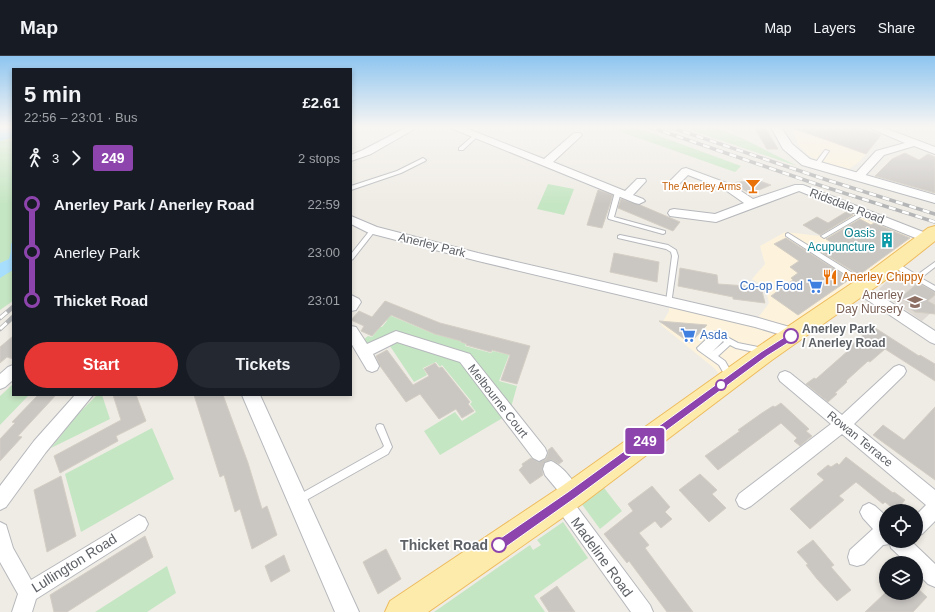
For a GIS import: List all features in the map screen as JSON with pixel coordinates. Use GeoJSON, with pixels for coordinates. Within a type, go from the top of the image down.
{"type":"FeatureCollection","features":[{"type":"Feature","properties":{"kind":"main road"},"geometry":{"type":"LineString","coordinates":[[401,612],[567,498],[767,352],[795,334],[932,236]]}},
{"type":"Feature","properties":{"kind":"street"},"geometry":{"type":"LineString","coordinates":[[352,158],[364,153]]}},
{"type":"Feature","properties":{"kind":"street"},"geometry":{"type":"LineString","coordinates":[[521,153],[639,201]]}},
{"type":"Feature","properties":{"kind":"street"},"geometry":{"type":"LineString","coordinates":[[546,163],[557,153]]}},
{"type":"Feature","properties":{"kind":"street"},"geometry":{"type":"LineString","coordinates":[[795,153],[800,158],[816,166],[935,199]]}},
{"type":"Feature","properties":{"kind":"street"},"geometry":{"type":"LineString","coordinates":[[858,177],[879,153]]}},
{"type":"Feature","properties":{"kind":"street"},"geometry":{"type":"LineString","coordinates":[[673,184],[686,171],[728,187],[752,203]]}},
{"type":"Feature","properties":{"kind":"street"},"geometry":{"type":"LineString","coordinates":[[622,193],[641,181]]}},
{"type":"Feature","properties":{"kind":"street","name":"Ridsdale Road"},"geometry":{"type":"LineString","coordinates":[[674,213],[716,218],[736,211],[752,203],[799,188],[932,236]]}},
{"type":"Feature","properties":{"kind":"street","name":"Anerley Park"},"geometry":{"type":"LineString","coordinates":[[352,220],[373,230],[557,276],[755,322],[795,334]]}},
{"type":"Feature","properties":{"kind":"street"},"geometry":{"type":"LineString","coordinates":[[862,286],[935,338]]}},
{"type":"Feature","properties":{"kind":"street"},"geometry":{"type":"LineString","coordinates":[[352,333],[372,366]]}},
{"type":"Feature","properties":{"kind":"street","name":"Melbourne Court"},"geometry":{"type":"LineString","coordinates":[[364,352],[396,336],[465,358],[539,453]]}},
{"type":"Feature","properties":{"kind":"street"},"geometry":{"type":"LineString","coordinates":[[745,500],[842,425],[899,370]]}},
{"type":"Feature","properties":{"kind":"street"},"geometry":{"type":"LineString","coordinates":[[0,383],[12,372]]}},
{"type":"Feature","properties":{"kind":"street","name":"Rowan Terrace"},"geometry":{"type":"LineString","coordinates":[[785,377],[935,501]]}},
{"type":"Feature","properties":{"kind":"street"},"geometry":{"type":"LineString","coordinates":[[0,501],[26,463],[84,396]]}},
{"type":"Feature","properties":{"kind":"street"},"geometry":{"type":"LineString","coordinates":[[251,396],[347,612]]}},
{"type":"Feature","properties":{"kind":"street"},"geometry":{"type":"LineString","coordinates":[[551,469],[567,498]]}},
{"type":"Feature","properties":{"kind":"street","name":"Madeline Road"},"geometry":{"type":"LineString","coordinates":[[567,498],[642,612]]}},
{"type":"Feature","properties":{"kind":"street"},"geometry":{"type":"LineString","coordinates":[[923,521],[935,508]]}},
{"type":"Feature","properties":{"kind":"street"},"geometry":{"type":"LineString","coordinates":[[869,512],[879,522]]}},
{"type":"Feature","properties":{"kind":"street","name":"Lullington Road"},"geometry":{"type":"LineString","coordinates":[[0,531],[4,551],[28,593],[139,524]]}},
{"type":"Feature","properties":{"kind":"street"},"geometry":{"type":"LineString","coordinates":[[857,557],[879,536]]}},
{"type":"Feature","properties":{"kind":"street"},"geometry":{"type":"LineString","coordinates":[[905,548],[935,577]]}},
{"type":"Feature","properties":{"kind":"street"},"geometry":{"type":"LineString","coordinates":[[22,612],[28,593]]}},
{"type":"Feature","properties":{"kind":"lane"},"geometry":{"type":"LineString","coordinates":[[816,166],[826,153]]}},
{"type":"Feature","properties":{"kind":"lane"},"geometry":{"type":"LineString","coordinates":[[352,188],[399,172],[423,160]]}},
{"type":"Feature","properties":{"kind":"lane"},"geometry":{"type":"LineString","coordinates":[[622,193],[612,218],[663,232]]}},
{"type":"Feature","properties":{"kind":"lane"},"geometry":{"type":"LineString","coordinates":[[824,236],[865,212]]}},
{"type":"Feature","properties":{"kind":"lane"},"geometry":{"type":"LineString","coordinates":[[352,257],[373,230]]}},
{"type":"Feature","properties":{"kind":"lane"},"geometry":{"type":"LineString","coordinates":[[788,235],[862,286]]}},
{"type":"Feature","properties":{"kind":"lane"},"geometry":{"type":"LineString","coordinates":[[620,237],[668,247],[674,251],[675,256],[670,302]]}},
{"type":"Feature","properties":{"kind":"lane"},"geometry":{"type":"LineString","coordinates":[[892,264],[935,289]]}},
{"type":"Feature","properties":{"kind":"lane"},"geometry":{"type":"LineString","coordinates":[[917,278],[935,264]]}},
{"type":"Feature","properties":{"kind":"lane"},"geometry":{"type":"LineString","coordinates":[[731,378],[722,362],[700,348],[716,334],[736,345],[767,352]]}},
{"type":"Feature","properties":{"kind":"lane"},"geometry":{"type":"LineString","coordinates":[[710,354],[730,341]]}},
{"type":"Feature","properties":{"kind":"lane"},"geometry":{"type":"LineString","coordinates":[[298,500],[385,451],[388,447],[380,428]]}},
{"type":"Feature","properties":{"kind":"shaded area"},"geometry":{"type":"Polygon","coordinates":[[[806,153],[866,153],[859,162],[849,169],[819,161],[806,153]]]}},
{"type":"Feature","properties":{"kind":"shaded area"},"geometry":{"type":"Polygon","coordinates":[[[855,213],[927,238],[726,382],[714,368],[661,325],[669,311],[669,302],[755,322],[769,303],[765,287],[752,279],[765,264],[760,246],[785,232],[820,236],[855,213]]]}},
{"type":"Feature","properties":{"kind":"shaded area","name":"Anerley Day Nursery"},"geometry":{"type":"Polygon","coordinates":[[[898,271],[935,292],[935,309],[922,321],[884,295],[879,289],[898,271]]]}},
{"type":"Feature","properties":{"kind":"green space"},"geometry":{"type":"Polygon","coordinates":[[[0,153],[12,153],[12,302],[0,310],[0,153]]]}},
{"type":"Feature","properties":{"kind":"green space"},"geometry":{"type":"Polygon","coordinates":[[[681,153],[706,153],[741,166],[735,172],[681,153]]]}},
{"type":"Feature","properties":{"kind":"green space"},"geometry":{"type":"Polygon","coordinates":[[[758,153],[771,153],[797,166],[758,153]]]}},
{"type":"Feature","properties":{"kind":"green space"},"geometry":{"type":"Polygon","coordinates":[[[548,184],[574,189],[564,215],[537,209],[548,184]]]}},
{"type":"Feature","properties":{"kind":"green space"},"geometry":{"type":"Polygon","coordinates":[[[389,315],[434,334],[461,341],[460,342],[466,344],[465,346],[491,353],[493,351],[509,355],[499,381],[517,386],[510,411],[468,357],[403,335],[372,346],[360,342],[368,336],[372,337],[387,321],[386,320],[389,315]]]}},
{"type":"Feature","properties":{"kind":"green space"},"geometry":{"type":"Polygon","coordinates":[[[399,339],[464,360],[506,416],[440,455],[424,431],[455,412],[462,421],[476,412],[470,404],[472,402],[442,365],[440,367],[436,362],[423,368],[427,375],[414,382],[388,343],[399,339]]]}},
{"type":"Feature","properties":{"kind":"green space"},"geometry":{"type":"Polygon","coordinates":[[[12,385],[12,396],[28,396],[0,425],[0,396],[12,385]]]}},
{"type":"Feature","properties":{"kind":"green space"},"geometry":{"type":"Polygon","coordinates":[[[96,396],[102,396],[110,419],[51,448],[78,414],[96,396]]]}},
{"type":"Feature","properties":{"kind":"green space"},"geometry":{"type":"Polygon","coordinates":[[[152,428],[174,479],[81,532],[65,474],[152,428]]]}},
{"type":"Feature","properties":{"kind":"green space"},"geometry":{"type":"Polygon","coordinates":[[[601,484],[622,511],[600,529],[578,499],[601,484]]]}},
{"type":"Feature","properties":{"kind":"green space"},"geometry":{"type":"Polygon","coordinates":[[[563,522],[588,558],[534,596],[545,612],[434,612],[530,545],[533,550],[541,545],[537,540],[563,522]]]}},
{"type":"Feature","properties":{"kind":"green space"},"geometry":{"type":"Polygon","coordinates":[[[167,566],[176,593],[147,612],[95,612],[167,566]]]}},
{"type":"Feature","properties":{"kind":"water"},"geometry":{"type":"Polygon","coordinates":[[[12,242],[12,271],[0,278],[0,263],[9,259],[12,242]]]}},
{"type":"Feature","properties":{"kind":"building"},"geometry":{"type":"Polygon","coordinates":[[[905,153],[919,160],[928,154],[935,157],[935,193],[875,176],[892,159],[905,153]]]}},
{"type":"Feature","properties":{"kind":"building","name":"The Anerley Arms"},"geometry":{"type":"Polygon","coordinates":[[[757,180],[771,185],[759,190],[748,192],[730,183],[757,180]]]}},
{"type":"Feature","properties":{"kind":"building"},"geometry":{"type":"Polygon","coordinates":[[[598,190],[613,195],[602,228],[587,225],[598,190]]]}},
{"type":"Feature","properties":{"kind":"building"},"geometry":{"type":"Polygon","coordinates":[[[621,199],[640,205],[680,222],[673,231],[618,208],[621,199]]]}},
{"type":"Feature","properties":{"kind":"building"},"geometry":{"type":"Polygon","coordinates":[[[846,212],[853,215],[820,235],[803,225],[817,217],[828,223],[846,212]]]}},
{"type":"Feature","properties":{"kind":"building"},"geometry":{"type":"Polygon","coordinates":[[[860,219],[871,225],[874,223],[910,238],[859,275],[823,253],[836,245],[826,239],[860,219]]]}},
{"type":"Feature","properties":{"kind":"building"},"geometry":{"type":"Polygon","coordinates":[[[786,238],[850,279],[798,315],[771,296],[793,280],[791,278],[798,273],[790,267],[799,261],[774,244],[786,238]]]}},
{"type":"Feature","properties":{"kind":"building"},"geometry":{"type":"Polygon","coordinates":[[[614,253],[659,262],[657,282],[610,272],[614,253]]]}},
{"type":"Feature","properties":{"kind":"building"},"geometry":{"type":"Polygon","coordinates":[[[680,268],[717,275],[718,284],[761,287],[765,303],[733,299],[733,297],[678,286],[680,268]]]}},
{"type":"Feature","properties":{"kind":"building"},"geometry":{"type":"Polygon","coordinates":[[[918,283],[935,292],[935,295],[928,301],[935,305],[935,314],[915,312],[911,309],[909,303],[900,298],[918,283]]]}},
{"type":"Feature","properties":{"kind":"building"},"geometry":{"type":"Polygon","coordinates":[[[385,301],[440,323],[530,346],[517,384],[501,380],[510,355],[492,350],[491,352],[466,345],[467,344],[461,341],[435,334],[391,315],[372,336],[361,331],[364,326],[352,320],[359,311],[372,317],[385,301]]]}},
{"type":"Feature","properties":{"kind":"building","name":"Asda"},"geometry":{"type":"Polygon","coordinates":[[[659,321],[707,325],[690,343],[659,321]]]}},
{"type":"Feature","properties":{"kind":"building"},"geometry":{"type":"Polygon","coordinates":[[[869,324],[919,356],[920,355],[935,364],[935,381],[885,349],[870,362],[868,361],[846,381],[847,382],[835,393],[837,394],[828,402],[806,384],[814,378],[816,379],[850,349],[849,348],[863,335],[859,333],[869,324]]]}},
{"type":"Feature","properties":{"kind":"building"},"geometry":{"type":"Polygon","coordinates":[[[12,337],[12,359],[7,357],[0,363],[0,347],[12,337]]]}},
{"type":"Feature","properties":{"kind":"building"},"geometry":{"type":"Polygon","coordinates":[[[387,350],[413,385],[429,376],[424,369],[435,363],[439,368],[442,367],[470,402],[468,404],[474,411],[462,418],[456,409],[439,419],[420,394],[406,402],[380,366],[376,356],[387,350]]]}},
{"type":"Feature","properties":{"kind":"building"},"geometry":{"type":"Polygon","coordinates":[[[37,396],[55,396],[18,436],[22,437],[0,461],[0,439],[15,423],[12,422],[37,396]]]}},
{"type":"Feature","properties":{"kind":"building"},"geometry":{"type":"Polygon","coordinates":[[[113,396],[136,396],[146,421],[116,436],[118,441],[60,473],[54,456],[121,420],[113,396]]]}},
{"type":"Feature","properties":{"kind":"building"},"geometry":{"type":"Polygon","coordinates":[[[194,396],[223,396],[248,463],[262,509],[267,506],[277,535],[252,549],[240,509],[235,512],[224,475],[220,477],[194,396]]]}},
{"type":"Feature","properties":{"kind":"building"},"geometry":{"type":"Polygon","coordinates":[[[781,403],[809,429],[806,431],[812,436],[800,446],[794,441],[797,438],[781,423],[718,470],[705,456],[762,413],[781,403]]]}},
{"type":"Feature","properties":{"kind":"building"},"geometry":{"type":"Polygon","coordinates":[[[935,407],[935,480],[873,435],[883,425],[904,440],[935,407]]]}},
{"type":"Feature","properties":{"kind":"building"},"geometry":{"type":"Polygon","coordinates":[[[552,447],[563,461],[559,464],[552,460],[545,462],[542,469],[543,475],[530,484],[519,470],[523,466],[522,464],[531,458],[538,462],[546,459],[548,450],[552,447]]]}},
{"type":"Feature","properties":{"kind":"building"},"geometry":{"type":"Polygon","coordinates":[[[846,457],[893,493],[894,492],[905,500],[902,504],[887,504],[885,502],[883,504],[856,482],[839,496],[844,500],[810,529],[790,509],[824,480],[817,474],[828,465],[831,467],[837,463],[839,465],[846,457]]]}},
{"type":"Feature","properties":{"kind":"building"},"geometry":{"type":"Polygon","coordinates":[[[700,474],[717,490],[712,494],[726,508],[709,522],[679,490],[700,474]]]}},
{"type":"Feature","properties":{"kind":"building"},"geometry":{"type":"Polygon","coordinates":[[[61,476],[76,536],[47,552],[34,490],[61,476]]]}},
{"type":"Feature","properties":{"kind":"building"},"geometry":{"type":"Polygon","coordinates":[[[652,486],[670,507],[665,512],[672,519],[661,528],[655,521],[639,533],[649,545],[645,548],[693,612],[667,612],[629,561],[627,563],[604,534],[633,511],[628,504],[652,486]]]}},
{"type":"Feature","properties":{"kind":"building"},"geometry":{"type":"Polygon","coordinates":[[[145,536],[153,557],[67,612],[54,612],[50,595],[145,536]]]}},
{"type":"Feature","properties":{"kind":"building"},"geometry":{"type":"Polygon","coordinates":[[[813,540],[834,565],[831,567],[851,590],[837,601],[817,579],[806,565],[808,564],[797,552],[813,540]]]}},
{"type":"Feature","properties":{"kind":"building"},"geometry":{"type":"Polygon","coordinates":[[[386,549],[401,579],[378,594],[363,562],[386,549]]]}},
{"type":"Feature","properties":{"kind":"building"},"geometry":{"type":"Polygon","coordinates":[[[284,555],[290,571],[271,582],[265,566],[284,555]]]}},
{"type":"Feature","properties":{"kind":"building"},"geometry":{"type":"Polygon","coordinates":[[[557,586],[575,612],[549,612],[540,598],[557,586]]]}},
{"type":"Feature","properties":{"kind":"building"},"geometry":{"type":"Polygon","coordinates":[[[923,593],[927,597],[913,612],[865,612],[879,599],[879,600],[923,600],[923,593]]]}},
{"type":"Feature","properties":{"kind":"railway"},"geometry":{"type":"LineString","coordinates":[[726,153],[822,186],[935,222]]}},
{"type":"Feature","properties":{"kind":"railway"},"geometry":{"type":"LineString","coordinates":[[747,153],[935,214]]}},
{"type":"Feature","properties":{"kind":"railway"},"geometry":{"type":"LineString","coordinates":[[0,318],[12,308]]}},
{"type":"Feature","properties":{"kind":"railway"},"geometry":{"type":"LineString","coordinates":[[0,329],[12,318]]}},
{"type":"Feature","properties":{"kind":"bus line","name":"249"},"geometry":{"type":"LineString","coordinates":[[499,545],[572,495],[702,399],[791,336]]}},
{"type":"Feature","properties":{"kind":"place","name":"The Anerley Arms"},"geometry":{"type":"Point","coordinates":[753,186]}},
{"type":"Feature","properties":{"kind":"place","name":"Oasis Acupuncture"},"geometry":{"type":"Point","coordinates":[887,240]}},
{"type":"Feature","properties":{"kind":"place","name":"Anerley Chippy"},"geometry":{"type":"Point","coordinates":[830,277]}},
{"type":"Feature","properties":{"kind":"place","name":"Co-op Food"},"geometry":{"type":"Point","coordinates":[815,286]}},
{"type":"Feature","properties":{"kind":"place","name":"Anerley Day Nursery"},"geometry":{"type":"Point","coordinates":[915,302]}},
{"type":"Feature","properties":{"kind":"place","name":"Asda"},"geometry":{"type":"Point","coordinates":[688,335]}},
{"type":"Feature","properties":{"kind":"place","name":"Anerley Park / Anerley Road"},"geometry":{"type":"Point","coordinates":[791,336]}},
{"type":"Feature","properties":{"kind":"place","name":"Thicket Road"},"geometry":{"type":"Point","coordinates":[499,545]}}]}
